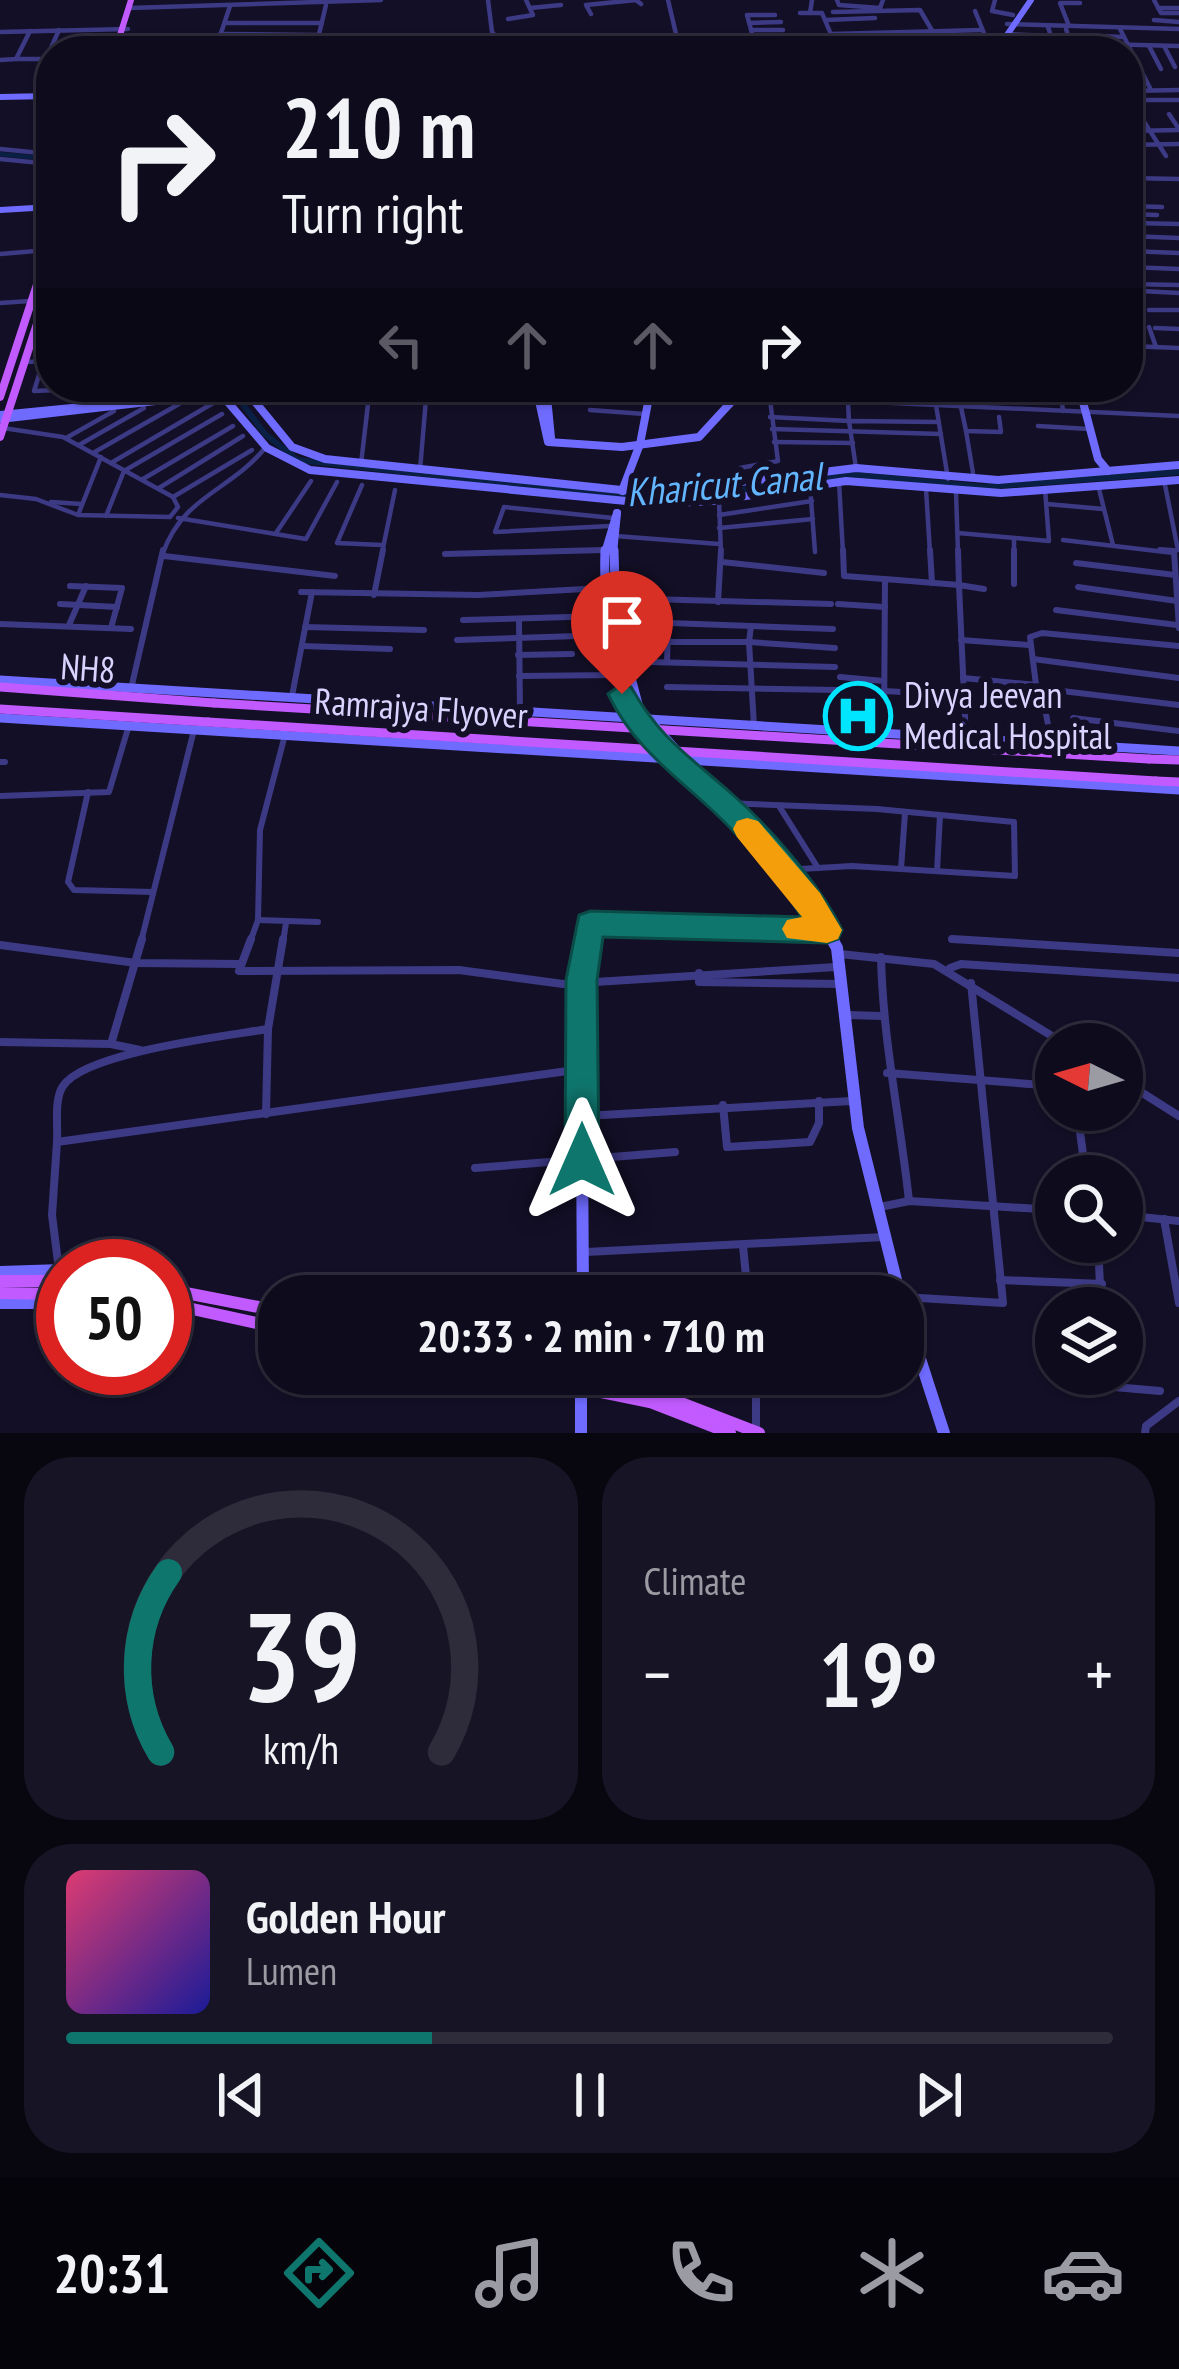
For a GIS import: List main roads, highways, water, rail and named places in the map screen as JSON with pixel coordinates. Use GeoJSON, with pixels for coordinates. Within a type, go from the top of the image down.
{"type":"FeatureCollection","features":[{"type":"Feature","properties":{"kind":"main road"},"geometry":{"type":"LineString","coordinates":[[123,36],[133,4]]}},
{"type":"Feature","properties":{"kind":"main road"},"geometry":{"type":"LineString","coordinates":[[0,397],[36,284]]}},
{"type":"Feature","properties":{"kind":"main road"},"geometry":{"type":"LineString","coordinates":[[3,422],[36,334]]}},
{"type":"Feature","properties":{"kind":"main road","name":"NH8"},"geometry":{"type":"LineString","coordinates":[[0,684],[172,700]]}},
{"type":"Feature","properties":{"kind":"main road"},"geometry":{"type":"LineString","coordinates":[[39,711],[48,692]]}},
{"type":"Feature","properties":{"kind":"main road"},"geometry":{"type":"LineString","coordinates":[[172,700],[199,694]]}},
{"type":"Feature","properties":{"kind":"main road","name":"Ramrajya Flyover"},"geometry":{"type":"LineString","coordinates":[[172,700],[1179,760]]}},
{"type":"Feature","properties":{"kind":"main road","name":"Ramrajya Flyover"},"geometry":{"type":"LineString","coordinates":[[0,714],[39,711],[1156,781],[1177,787]]}},
{"type":"Feature","properties":{"kind":"main road"},"geometry":{"type":"LineString","coordinates":[[163,719],[188,729]]}},
{"type":"Feature","properties":{"kind":"main road"},"geometry":{"type":"LineString","coordinates":[[0,1281],[36,1277]]}},
{"type":"Feature","properties":{"kind":"main road"},"geometry":{"type":"LineString","coordinates":[[192,1291],[258,1307]]}},
{"type":"Feature","properties":{"kind":"main road"},"geometry":{"type":"LineString","coordinates":[[0,1293],[36,1294]]}},
{"type":"Feature","properties":{"kind":"main road"},"geometry":{"type":"LineString","coordinates":[[192,1307],[258,1323]]}},
{"type":"Feature","properties":{"kind":"main road"},"geometry":{"type":"LineString","coordinates":[[631,1395],[730,1433]]}},
{"type":"Feature","properties":{"kind":"main road"},"geometry":{"type":"LineString","coordinates":[[658,1395],[758,1432]]}},
{"type":"Feature","properties":{"kind":"waterway","name":"Kharicut Canal"},"geometry":{"type":"LineString","coordinates":[[0,154],[36,158]]}},
{"type":"Feature","properties":{"kind":"waterway","name":"Kharicut Canal"},"geometry":{"type":"LineString","coordinates":[[241,402],[265,434],[298,460],[646,498],[705,496],[847,474],[982,487],[1179,472]]}},
{"type":"Feature","properties":{"kind":"place","name":"Divya Jeevan Medical Hospital"},"geometry":{"type":"Point","coordinates":[858,716]}}]}
